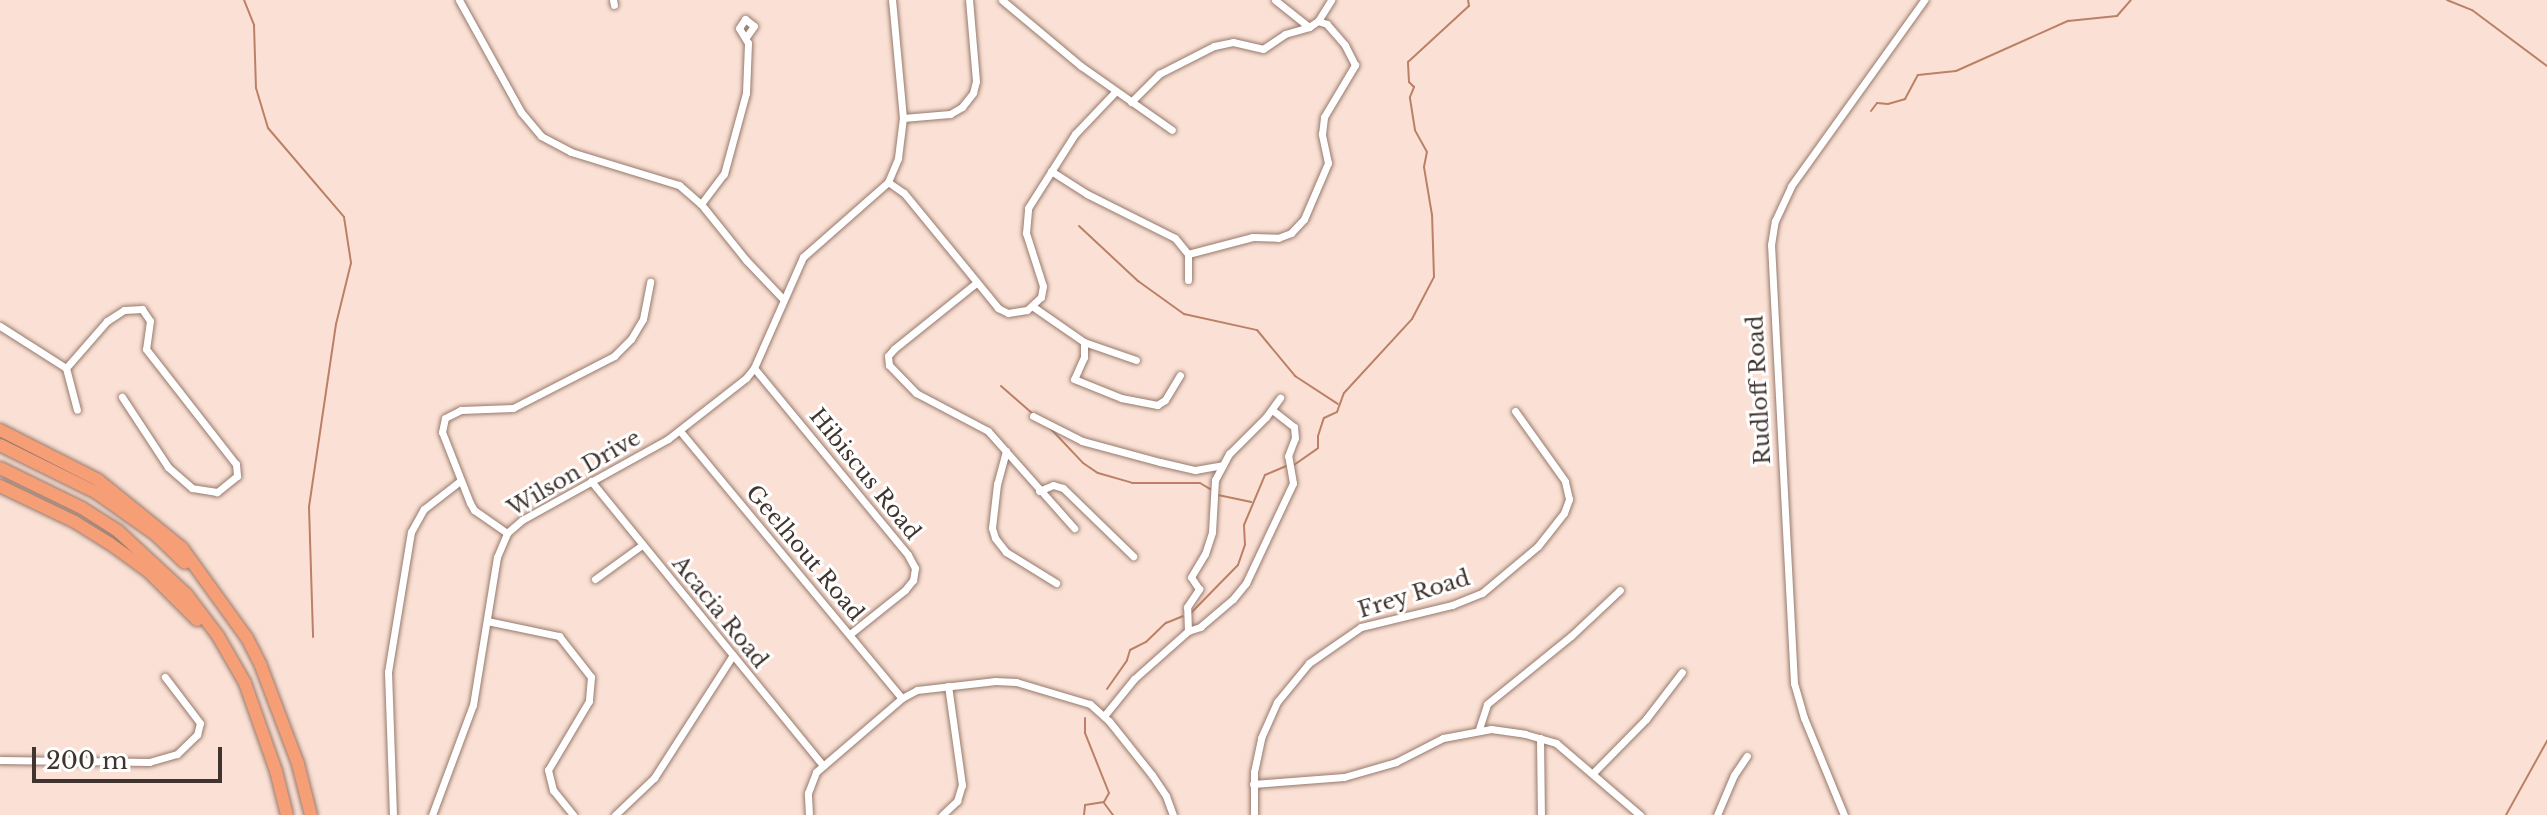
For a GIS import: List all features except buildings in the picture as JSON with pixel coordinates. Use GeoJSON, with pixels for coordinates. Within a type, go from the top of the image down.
{"type":"FeatureCollection","features":[{"type":"Feature","properties":{"kind":"highway"},"geometry":{"type":"LineString","coordinates":[[0,430],[57,456],[114,491],[182,548],[247,638],[261,666],[298,764],[311,815]]}},
{"type":"Feature","properties":{"kind":"highway"},"geometry":{"type":"LineString","coordinates":[[0,445],[61,473],[129,514],[211,587]]}},
{"type":"Feature","properties":{"kind":"highway"},"geometry":{"type":"LineString","coordinates":[[0,468],[82,508],[118,531],[187,595],[211,626],[245,683],[276,771],[287,815]]}},
{"type":"Feature","properties":{"kind":"highway"},"geometry":{"type":"LineString","coordinates":[[0,486],[75,522],[149,572],[211,635],[245,683]]}},
{"type":"Feature","properties":{"kind":"street"},"geometry":{"type":"LineString","coordinates":[[459,0],[521,112],[541,136],[571,152],[668,180],[701,204],[761,278],[783,299]]}},
{"type":"Feature","properties":{"kind":"street"},"geometry":{"type":"LineString","coordinates":[[892,0],[903,118],[898,158],[888,182],[904,193],[976,283],[1003,311],[1014,313],[1032,306],[1041,297],[1043,286],[1025,220],[1028,208],[1075,134],[1116,91]]}},
{"type":"Feature","properties":{"kind":"street"},"geometry":{"type":"LineString","coordinates":[[903,118],[950,114],[962,107],[973,93],[976,81],[969,0]]}},
{"type":"Feature","properties":{"kind":"street"},"geometry":{"type":"LineString","coordinates":[[1002,0],[1116,91],[1172,130]]}},
{"type":"Feature","properties":{"kind":"street"},"geometry":{"type":"LineString","coordinates":[[1275,0],[1309,27]]}},
{"type":"Feature","properties":{"kind":"street"},"geometry":{"type":"LineString","coordinates":[[1131,102],[1159,74],[1214,46],[1233,42],[1260,49],[1292,31],[1309,27],[1318,21],[1331,0]]}},
{"type":"Feature","properties":{"kind":"street","name":"Rudloff Road"},"geometry":{"type":"LineString","coordinates":[[1844,815],[1804,718],[1794,683],[1771,245],[1775,221],[1791,186],[1924,0]]}},
{"type":"Feature","properties":{"kind":"street"},"geometry":{"type":"LineString","coordinates":[[1188,254],[1253,237],[1281,237],[1304,219],[1328,163],[1322,134],[1324,117],[1355,65],[1345,45],[1327,24],[1318,21]]}},
{"type":"Feature","properties":{"kind":"street"},"geometry":{"type":"LineString","coordinates":[[701,204],[726,167],[749,79],[747,36]]}},
{"type":"Feature","properties":{"kind":"street"},"geometry":{"type":"LineString","coordinates":[[1051,171],[1087,194],[1169,234],[1188,254],[1188,280]]}},
{"type":"Feature","properties":{"kind":"street","name":"Wilson Drive"},"geometry":{"type":"LineString","coordinates":[[432,815],[473,705],[497,557],[507,533],[522,520],[680,431],[754,368],[798,265],[810,249],[888,182]]}},
{"type":"Feature","properties":{"kind":"street"},"geometry":{"type":"LineString","coordinates":[[507,533],[474,510],[442,432],[445,418],[454,411],[513,408],[620,352],[643,319],[650,282]]}},
{"type":"Feature","properties":{"kind":"street"},"geometry":{"type":"LineString","coordinates":[[976,283],[894,349],[887,360],[906,386],[926,400],[982,426],[1074,528]]}},
{"type":"Feature","properties":{"kind":"street"},"geometry":{"type":"LineString","coordinates":[[1032,306],[1084,342],[1136,360]]}},
{"type":"Feature","properties":{"kind":"street"},"geometry":{"type":"LineString","coordinates":[[66,368],[107,321],[124,310],[142,309],[150,321],[146,349],[236,464],[237,476],[217,492],[192,488],[168,467],[122,397]]}},
{"type":"Feature","properties":{"kind":"street"},"geometry":{"type":"LineString","coordinates":[[0,326],[66,368],[77,410]]}},
{"type":"Feature","properties":{"kind":"street"},"geometry":{"type":"LineString","coordinates":[[1084,342],[1084,357],[1074,379],[1111,395],[1157,405],[1165,400],[1180,375]]}},
{"type":"Feature","properties":{"kind":"street","name":"Hibiscus Road"},"geometry":{"type":"LineString","coordinates":[[754,368],[908,555],[915,568],[913,580],[905,590],[850,634]]}},
{"type":"Feature","properties":{"kind":"street"},"geometry":{"type":"LineString","coordinates":[[1189,628],[1187,607],[1199,589],[1191,577],[1209,546],[1215,480],[1235,447],[1280,398]]}},
{"type":"Feature","properties":{"kind":"street"},"geometry":{"type":"LineString","coordinates":[[1104,716],[1134,679],[1189,628],[1200,627],[1233,599],[1246,583],[1293,483],[1288,456],[1294,427],[1272,410]]}},
{"type":"Feature","properties":{"kind":"street","name":"Frey Road"},"geometry":{"type":"LineString","coordinates":[[1254,815],[1255,760],[1268,718],[1289,685],[1309,663],[1337,641],[1375,622],[1452,605],[1482,593],[1538,546],[1560,519],[1569,499],[1561,474],[1515,411]]}},
{"type":"Feature","properties":{"kind":"street"},"geometry":{"type":"LineString","coordinates":[[1033,416],[1082,441],[1160,462],[1202,470],[1225,464]]}},
{"type":"Feature","properties":{"kind":"street","name":"Geelhout Road"},"geometry":{"type":"LineString","coordinates":[[680,431],[902,698]]}},
{"type":"Feature","properties":{"kind":"street"},"geometry":{"type":"LineString","coordinates":[[1006,451],[997,484],[992,528],[995,538],[1006,552],[1056,583]]}},
{"type":"Feature","properties":{"kind":"street"},"geometry":{"type":"LineString","coordinates":[[393,815],[388,662],[411,532],[424,509],[460,481]]}},
{"type":"Feature","properties":{"kind":"street","name":"Acacia Road"},"geometry":{"type":"LineString","coordinates":[[591,481],[822,764]]}},
{"type":"Feature","properties":{"kind":"street"},"geometry":{"type":"LineString","coordinates":[[1039,491],[1053,485],[1063,488],[1133,556]]}},
{"type":"Feature","properties":{"kind":"street"},"geometry":{"type":"LineString","coordinates":[[595,579],[642,545]]}},
{"type":"Feature","properties":{"kind":"street"},"geometry":{"type":"LineString","coordinates":[[1479,729],[1487,704],[1580,629],[1620,590]]}},
{"type":"Feature","properties":{"kind":"street"},"geometry":{"type":"LineString","coordinates":[[487,621],[553,633],[591,677],[589,701],[548,770],[553,790],[573,815]]}},
{"type":"Feature","properties":{"kind":"street"},"geometry":{"type":"LineString","coordinates":[[615,815],[654,778],[733,655]]}},
{"type":"Feature","properties":{"kind":"street"},"geometry":{"type":"LineString","coordinates":[[1593,773],[1646,719],[1682,672]]}},
{"type":"Feature","properties":{"kind":"street"},"geometry":{"type":"LineString","coordinates":[[0,760],[149,762],[177,754],[197,735],[200,723],[198,716],[168,686],[165,677]]}},
{"type":"Feature","properties":{"kind":"street"},"geometry":{"type":"LineString","coordinates":[[809,815],[811,781],[822,764],[902,698],[917,690],[995,681],[1016,682],[1082,700],[1104,716],[1158,783],[1173,815]]}},
{"type":"Feature","properties":{"kind":"street"},"geometry":{"type":"LineString","coordinates":[[942,815],[957,801],[962,785],[948,686]]}},
{"type":"Feature","properties":{"kind":"street"},"geometry":{"type":"LineString","coordinates":[[1253,784],[1324,780],[1372,771],[1443,738],[1479,729],[1540,738],[1564,748],[1640,815]]}},
{"type":"Feature","properties":{"kind":"street"},"geometry":{"type":"LineString","coordinates":[[1540,738],[1541,815]]}},
{"type":"Feature","properties":{"kind":"street"},"geometry":{"type":"LineString","coordinates":[[814,754],[830,757]]}},
{"type":"Feature","properties":{"kind":"street"},"geometry":{"type":"LineString","coordinates":[[1717,815],[1734,775],[1747,756]]}},
{"type":"Feature","properties":{"kind":"waterway"},"geometry":{"type":"LineString","coordinates":[[244,0],[254,25],[256,88],[268,128],[344,217],[351,263],[336,324],[309,507],[313,637]]}},
{"type":"Feature","properties":{"kind":"waterway"},"geometry":{"type":"LineString","coordinates":[[1294,465],[1318,448],[1324,418],[1337,412],[1344,393],[1412,319],[1434,277],[1432,215],[1424,167],[1427,152],[1415,130],[1410,97],[1414,87],[1409,82],[1408,62],[1469,6],[1468,0]]}},
{"type":"Feature","properties":{"kind":"waterway"},"geometry":{"type":"LineString","coordinates":[[1871,111],[1877,103],[1888,104],[1905,99],[1918,75],[1956,71],[2068,21],[2117,16],[2131,0]]}},
{"type":"Feature","properties":{"kind":"waterway"},"geometry":{"type":"LineString","coordinates":[[2447,0],[2472,10],[2547,66]]}},
{"type":"Feature","properties":{"kind":"waterway"},"geometry":{"type":"LineString","coordinates":[[1079,226],[1138,281],[1184,314],[1257,330],[1295,376],[1338,404]]}},
{"type":"Feature","properties":{"kind":"waterway"},"geometry":{"type":"LineString","coordinates":[[1001,386],[1033,414]]}},
{"type":"Feature","properties":{"kind":"waterway"},"geometry":{"type":"LineString","coordinates":[[1050,428],[1083,463],[1098,473],[1132,483],[1200,483],[1210,489]]}},
{"type":"Feature","properties":{"kind":"waterway"},"geometry":{"type":"LineString","coordinates":[[1189,615],[1238,565],[1245,545],[1244,525],[1265,475],[1288,465]]}},
{"type":"Feature","properties":{"kind":"waterway"},"geometry":{"type":"LineString","coordinates":[[1218,495],[1251,502]]}},
{"type":"Feature","properties":{"kind":"waterway"},"geometry":{"type":"LineString","coordinates":[[1107,689],[1127,660],[1130,650],[1146,642],[1166,623],[1183,616]]}},
{"type":"Feature","properties":{"kind":"waterway"},"geometry":{"type":"LineString","coordinates":[[1084,815],[1085,805],[1104,802],[1109,793],[1085,733],[1085,718]]}},
{"type":"Feature","properties":{"kind":"waterway"},"geometry":{"type":"LineString","coordinates":[[2506,815],[2547,741]]}},
{"type":"Feature","properties":{"kind":"waterway"},"geometry":{"type":"LineString","coordinates":[[1104,803],[1113,815]]}}]}
